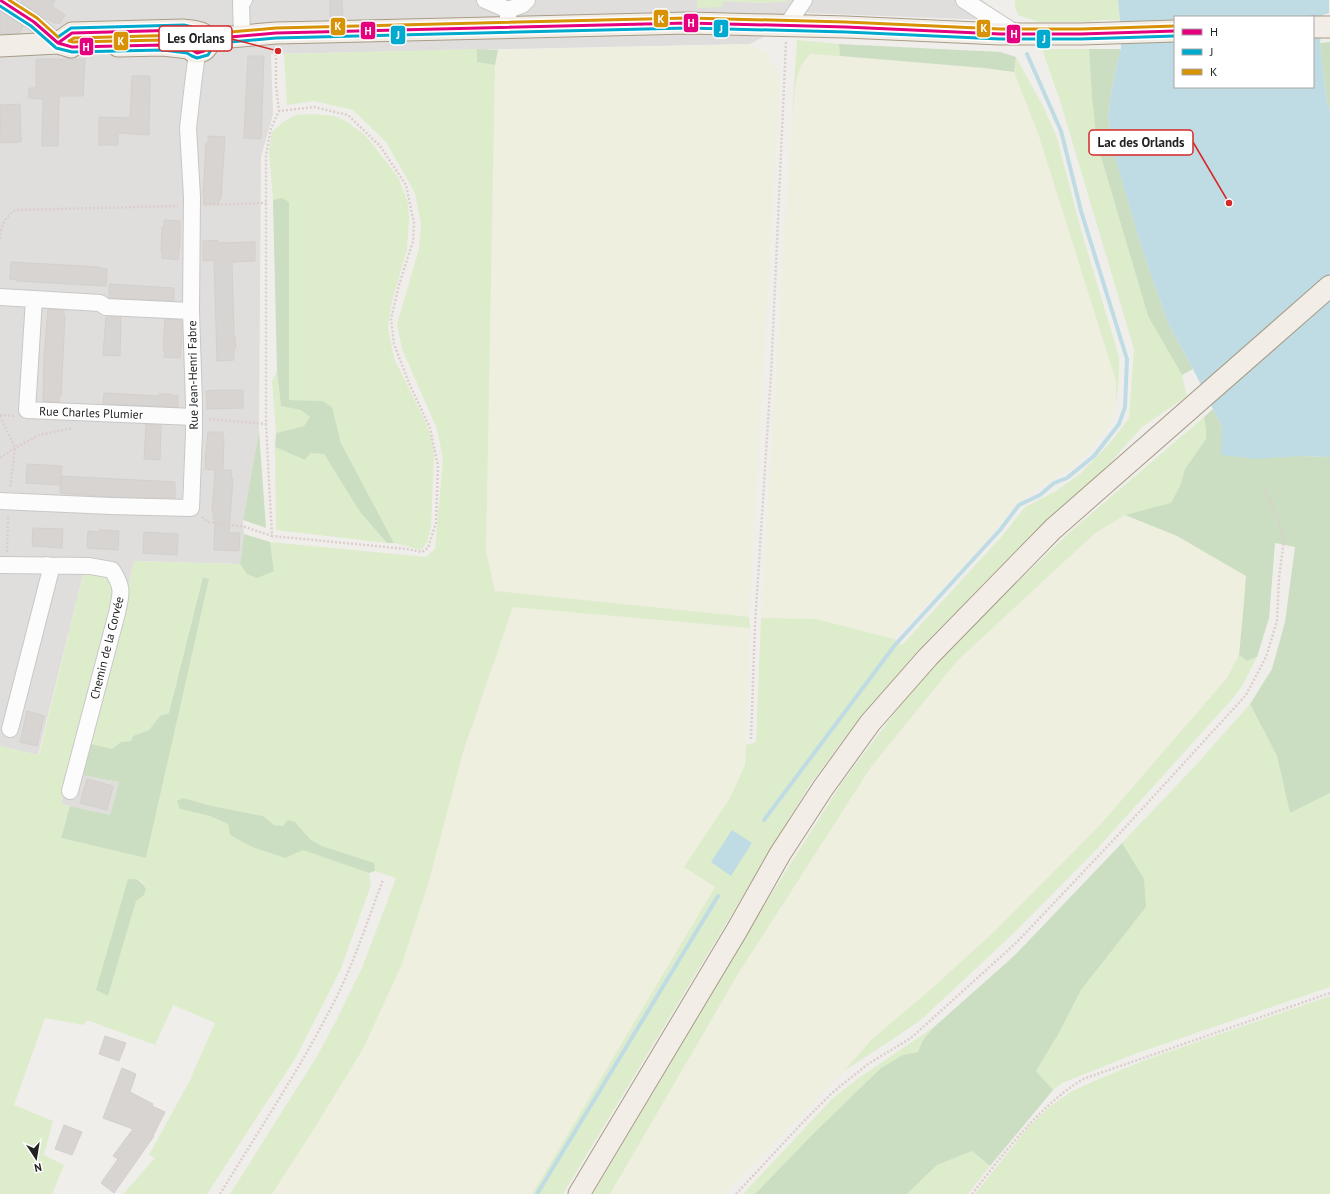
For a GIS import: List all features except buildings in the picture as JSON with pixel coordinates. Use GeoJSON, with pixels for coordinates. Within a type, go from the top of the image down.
{"type":"FeatureCollection","features":[{"type":"Feature","properties":{"kind":"main road"},"geometry":{"type":"LineString","coordinates":[[0,46],[58,43],[72,47],[163,45],[197,43],[242,36],[276,33],[508,19],[786,25],[1017,34],[1081,34],[1174,31]]}},
{"type":"Feature","properties":{"kind":"main road"},"geometry":{"type":"LineString","coordinates":[[1314,27],[1330,27]]}},
{"type":"Feature","properties":{"kind":"main road"},"geometry":{"type":"LineString","coordinates":[[579,1194],[737,930],[780,854],[823,788],[870,723],[928,657],[1053,529],[1330,286]]}},
{"type":"Feature","properties":{"kind":"street"},"geometry":{"type":"LineString","coordinates":[[0,0],[34,22],[58,43]]}},
{"type":"Feature","properties":{"kind":"street"},"geometry":{"type":"LineString","coordinates":[[485,0],[508,19],[527,0]]}},
{"type":"Feature","properties":{"kind":"street"},"geometry":{"type":"LineString","coordinates":[[786,25],[804,0]]}},
{"type":"Feature","properties":{"kind":"street"},"geometry":{"type":"LineString","coordinates":[[964,0],[1017,34]]}},
{"type":"Feature","properties":{"kind":"street"},"geometry":{"type":"LineString","coordinates":[[241,1],[242,36]]}},
{"type":"Feature","properties":{"kind":"street","name":"Rue Jean-Henri Fabre"},"geometry":{"type":"LineString","coordinates":[[191,508],[194,417],[191,311],[192,206],[188,128],[197,43]]}},
{"type":"Feature","properties":{"kind":"street"},"geometry":{"type":"LineString","coordinates":[[0,297],[100,303],[106,307],[191,311]]}},
{"type":"Feature","properties":{"kind":"street","name":"Rue Charles Plumier"},"geometry":{"type":"LineString","coordinates":[[34,299],[27,410],[194,417]]}},
{"type":"Feature","properties":{"kind":"street"},"geometry":{"type":"LineString","coordinates":[[0,501],[191,508]]}},
{"type":"Feature","properties":{"kind":"street","name":"Chemin de la Corvée"},"geometry":{"type":"LineString","coordinates":[[0,565],[90,566],[112,570],[120,582],[121,592],[117,613],[70,791]]}},
{"type":"Feature","properties":{"kind":"street"},"geometry":{"type":"LineString","coordinates":[[10,730],[50,573],[47,565]]}},
{"type":"Feature","properties":{"kind":"path"},"geometry":{"type":"LineString","coordinates":[[751,739],[755,625],[771,375],[786,25]]}},
{"type":"Feature","properties":{"kind":"path"},"geometry":{"type":"LineString","coordinates":[[272,536],[266,424],[266,155],[271,128],[279,111],[276,86],[276,33]]}},
{"type":"Feature","properties":{"kind":"path"},"geometry":{"type":"LineString","coordinates":[[191,508],[208,522],[245,527],[272,536],[407,549],[422,552],[428,548],[436,524],[438,466],[430,428],[394,344],[391,319],[399,284],[413,241],[414,223],[406,184],[380,146],[348,115],[314,107],[279,111]]}},
{"type":"Feature","properties":{"kind":"path"},"geometry":{"type":"LineString","coordinates":[[0,239],[1,229],[7,215],[15,210],[266,203]]}},
{"type":"Feature","properties":{"kind":"path"},"geometry":{"type":"LineString","coordinates":[[0,416],[15,448]]}},
{"type":"Feature","properties":{"kind":"path"},"geometry":{"type":"LineString","coordinates":[[194,417],[266,424]]}},
{"type":"Feature","properties":{"kind":"path"},"geometry":{"type":"LineString","coordinates":[[0,458],[38,435],[77,427]]}},
{"type":"Feature","properties":{"kind":"path"},"geometry":{"type":"LineString","coordinates":[[736,1194],[832,1093],[868,1064],[911,1038],[1017,942],[1121,832],[1246,695],[1266,658],[1277,621],[1279,578],[1284,540],[1278,517],[1264,489]]}},
{"type":"Feature","properties":{"kind":"path"},"geometry":{"type":"LineString","coordinates":[[220,1194],[305,1056],[336,997],[358,948],[382,880]]}},
{"type":"Feature","properties":{"kind":"path"},"geometry":{"type":"LineString","coordinates":[[972,1194],[1026,1127],[1068,1089],[1083,1079],[1330,993]]}},
{"type":"Feature","properties":{"kind":"shaded area"},"geometry":{"type":"Polygon","coordinates":[[[0,0],[697,0],[697,8],[724,1],[763,3],[788,0],[982,0],[999,13],[990,20],[807,13],[750,44],[271,54],[273,114],[261,157],[259,431],[243,520],[244,534],[240,564],[134,561],[91,744],[81,775],[119,782],[110,815],[61,804],[116,595],[84,570],[38,755],[0,746],[0,0]]]}},
{"type":"Feature","properties":{"kind":"green space"},"geometry":{"type":"Polygon","coordinates":[[[697,0],[788,0],[763,3],[724,1],[721,7],[697,8],[697,0]]]}},
{"type":"Feature","properties":{"kind":"green space"},"geometry":{"type":"Polygon","coordinates":[[[1015,0],[1118,0],[1120,20],[1089,22],[1039,22],[1018,15],[1015,7],[1015,0]]]}},
{"type":"Feature","properties":{"kind":"green space"},"geometry":{"type":"Polygon","coordinates":[[[797,40],[839,44],[840,56],[810,54],[801,66],[796,82],[792,114],[797,40]]]}},
{"type":"Feature","properties":{"kind":"green space"},"geometry":{"type":"Polygon","coordinates":[[[1330,42],[1330,112],[1327,102],[1320,43],[1330,42]]]}},
{"type":"Feature","properties":{"kind":"green space"},"geometry":{"type":"Polygon","coordinates":[[[750,44],[767,54],[780,79],[749,617],[495,591],[486,551],[495,65],[498,50],[750,44]]]}},
{"type":"Feature","properties":{"kind":"green space"},"geometry":{"type":"Polygon","coordinates":[[[839,44],[1000,52],[1016,57],[1014,72],[984,68],[840,56],[839,44]]]}},
{"type":"Feature","properties":{"kind":"green space"},"geometry":{"type":"Polygon","coordinates":[[[477,49],[477,62],[495,65],[486,551],[495,591],[749,617],[750,628],[513,607],[463,752],[429,881],[402,964],[363,1049],[272,1194],[230,1194],[316,1058],[336,1021],[362,968],[396,878],[375,871],[373,863],[322,846],[311,840],[295,822],[283,827],[274,825],[263,816],[212,806],[183,798],[180,809],[210,816],[228,824],[230,835],[252,847],[285,858],[302,849],[369,873],[371,885],[340,971],[296,1057],[207,1194],[123,1194],[155,1158],[149,1155],[189,1082],[215,1023],[173,1005],[155,1045],[87,1020],[84,1025],[45,1018],[14,1105],[53,1121],[44,1155],[64,1165],[52,1194],[0,1194],[0,746],[39,755],[84,570],[106,574],[116,595],[61,804],[70,806],[61,838],[146,858],[209,579],[203,577],[169,713],[160,716],[149,730],[133,736],[131,741],[121,742],[112,749],[91,744],[134,561],[240,564],[247,574],[274,571],[270,542],[426,557],[435,549],[443,459],[437,429],[402,349],[397,324],[419,249],[421,224],[415,193],[386,142],[353,110],[314,101],[287,105],[284,54],[477,49]],[[138,879],[108,996],[136,901],[144,895],[146,889],[142,881],[138,879]]]}},
{"type":"Feature","properties":{"kind":"green space"},"geometry":{"type":"Polygon","coordinates":[[[477,49],[498,50],[495,65],[477,62],[477,49]]]}},
{"type":"Feature","properties":{"kind":"green space"},"geometry":{"type":"Polygon","coordinates":[[[1042,49],[1089,49],[1097,143],[1148,316],[1182,375],[1187,396],[1142,427],[1095,480],[1010,557],[922,646],[845,737],[809,786],[563,1194],[532,1194],[715,887],[684,867],[730,798],[745,765],[746,745],[756,742],[761,618],[816,619],[894,639],[902,645],[1003,535],[1025,507],[1056,491],[1081,473],[1109,444],[1129,418],[1134,349],[1061,104],[1042,49]]]}},
{"type":"Feature","properties":{"kind":"green space"},"geometry":{"type":"Polygon","coordinates":[[[1089,49],[1121,49],[1111,94],[1108,117],[1115,156],[1142,249],[1168,323],[1193,369],[1182,375],[1148,316],[1097,143],[1089,49]]]}},
{"type":"Feature","properties":{"kind":"green space"},"geometry":{"type":"Polygon","coordinates":[[[810,54],[984,68],[1014,72],[1038,133],[1116,381],[1116,405],[1111,425],[1089,452],[1068,471],[1038,488],[1012,509],[983,545],[894,639],[816,619],[761,618],[792,114],[796,82],[801,66],[810,54]]]}},
{"type":"Feature","properties":{"kind":"green space"},"geometry":{"type":"Polygon","coordinates":[[[1016,57],[1044,108],[1057,138],[1081,230],[1119,357],[1119,377],[1116,405],[1116,381],[1038,133],[1014,72],[1016,57]]]}},
{"type":"Feature","properties":{"kind":"green space"},"geometry":{"type":"Polygon","coordinates":[[[313,114],[334,116],[346,121],[366,136],[398,177],[408,203],[409,221],[407,249],[391,305],[388,328],[394,358],[424,419],[432,439],[434,455],[431,528],[427,543],[421,550],[394,543],[341,443],[332,407],[323,401],[289,400],[289,202],[282,199],[273,200],[269,150],[272,132],[282,123],[295,115],[313,114]]]}},
{"type":"Feature","properties":{"kind":"green space"},"geometry":{"type":"Polygon","coordinates":[[[282,198],[289,202],[289,400],[323,401],[332,407],[341,443],[394,543],[387,543],[360,512],[324,454],[311,453],[305,460],[275,447],[276,433],[304,426],[310,417],[301,410],[281,406],[277,371],[273,200],[282,198]]]}},
{"type":"Feature","properties":{"kind":"green space"},"geometry":{"type":"Polygon","coordinates":[[[277,371],[281,406],[302,410],[310,417],[304,426],[276,433],[272,381],[277,371]]]}},
{"type":"Feature","properties":{"kind":"green space"},"geometry":{"type":"Polygon","coordinates":[[[1213,409],[1222,427],[1301,456],[1330,457],[1330,793],[1290,813],[1277,756],[1250,704],[1272,669],[1285,622],[1295,547],[1275,543],[1269,618],[1257,657],[1247,661],[1239,655],[1246,576],[1177,536],[1125,515],[1171,503],[1180,486],[1185,469],[1206,439],[1204,417],[1213,409]]]}},
{"type":"Feature","properties":{"kind":"green space"},"geometry":{"type":"Polygon","coordinates":[[[1204,417],[1206,439],[1185,469],[1180,486],[1171,504],[1125,515],[1094,534],[957,661],[871,767],[738,974],[610,1194],[593,1194],[765,904],[843,781],[900,706],[963,634],[1070,532],[1204,417]]]}},
{"type":"Feature","properties":{"kind":"green space"},"geometry":{"type":"Polygon","coordinates":[[[259,431],[266,528],[243,520],[259,431]]]}},
{"type":"Feature","properties":{"kind":"green space"},"geometry":{"type":"Polygon","coordinates":[[[275,447],[305,460],[311,453],[324,454],[360,512],[387,543],[276,530],[275,447]]]}},
{"type":"Feature","properties":{"kind":"green space"},"geometry":{"type":"Polygon","coordinates":[[[1125,515],[1177,536],[1246,576],[1239,655],[1228,677],[1100,825],[996,930],[929,991],[871,1040],[844,1071],[725,1194],[610,1194],[738,974],[871,767],[957,661],[1094,534],[1125,515]]]}},
{"type":"Feature","properties":{"kind":"green space"},"geometry":{"type":"Polygon","coordinates":[[[244,534],[270,542],[274,571],[257,578],[247,574],[240,564],[244,534]]]}},
{"type":"Feature","properties":{"kind":"green space"},"geometry":{"type":"Polygon","coordinates":[[[203,577],[209,579],[146,858],[61,838],[70,806],[110,815],[119,782],[81,775],[91,744],[112,749],[121,742],[131,741],[133,736],[149,730],[160,716],[169,713],[203,577]]]}},
{"type":"Feature","properties":{"kind":"green space"},"geometry":{"type":"Polygon","coordinates":[[[513,607],[750,628],[745,765],[730,798],[715,887],[532,1194],[272,1194],[363,1049],[402,964],[429,881],[463,752],[513,607]]]}},
{"type":"Feature","properties":{"kind":"green space"},"geometry":{"type":"Polygon","coordinates":[[[1239,655],[1247,661],[1257,657],[1244,683],[1234,697],[1095,851],[1016,931],[922,1019],[844,1071],[871,1040],[929,991],[996,930],[1100,825],[1227,678],[1239,655]]]}},
{"type":"Feature","properties":{"kind":"green space"},"geometry":{"type":"Polygon","coordinates":[[[1250,704],[1277,756],[1290,813],[1330,793],[1330,987],[1132,1055],[1062,1083],[1053,1090],[1036,1071],[1059,1033],[1081,990],[1146,907],[1129,857],[1122,843],[1194,767],[1250,704]]]}},
{"type":"Feature","properties":{"kind":"green space"},"geometry":{"type":"Polygon","coordinates":[[[183,798],[212,806],[263,816],[274,825],[283,826],[288,820],[295,822],[311,840],[322,846],[374,863],[375,871],[369,873],[303,850],[285,858],[252,847],[230,835],[228,824],[210,816],[180,809],[177,801],[183,798]]]}},
{"type":"Feature","properties":{"kind":"green space"},"geometry":{"type":"Polygon","coordinates":[[[1122,843],[1144,879],[1146,907],[1081,990],[1059,1033],[1036,1071],[1053,1090],[990,1166],[972,1151],[937,1165],[907,1194],[755,1194],[811,1136],[881,1068],[903,1055],[918,1052],[923,1040],[934,1027],[1014,956],[1122,843]]]}},
{"type":"Feature","properties":{"kind":"green space"},"geometry":{"type":"Polygon","coordinates":[[[128,879],[139,881],[146,889],[144,895],[136,901],[108,996],[96,990],[128,879]]]}},
{"type":"Feature","properties":{"kind":"green space"},"geometry":{"type":"Polygon","coordinates":[[[1330,996],[1330,1194],[975,1194],[1028,1127],[1052,1105],[1071,1092],[1145,1060],[1330,996]]]}},
{"type":"Feature","properties":{"kind":"green space"},"geometry":{"type":"Polygon","coordinates":[[[934,1027],[923,1040],[918,1052],[903,1055],[811,1136],[755,1194],[743,1194],[832,1099],[860,1077],[934,1027]]]}},
{"type":"Feature","properties":{"kind":"green space"},"geometry":{"type":"Polygon","coordinates":[[[972,1151],[990,1166],[968,1194],[907,1194],[937,1165],[972,1151]]]}},
{"type":"Feature","properties":{"kind":"water"},"geometry":{"type":"Polygon","coordinates":[[[1118,0],[1329,0],[1329,13],[1323,15],[1320,43],[1327,102],[1330,112],[1330,457],[1301,456],[1256,459],[1221,455],[1222,427],[1168,323],[1142,249],[1115,157],[1108,117],[1111,94],[1121,49],[1118,0]]]}},
{"type":"Feature","properties":{"kind":"water"},"geometry":{"type":"Polygon","coordinates":[[[732,830],[752,843],[731,876],[711,862],[732,830]]]}},
{"type":"Feature","properties":{"kind":"waterway"},"geometry":{"type":"LineString","coordinates":[[764,820],[895,645],[1000,530],[1019,505],[1040,495],[1054,483],[1067,478],[1094,456],[1119,424],[1125,407],[1127,359],[1081,211],[1061,131],[1027,54]]}},
{"type":"Feature","properties":{"kind":"waterway"},"geometry":{"type":"LineString","coordinates":[[537,1194],[718,896]]}},
{"type":"Feature","properties":{"kind":"transit line","name":"H"},"geometry":{"type":"LineString","coordinates":[[0,0],[34,22],[58,43]]}},
{"type":"Feature","properties":{"kind":"transit line","name":"K"},"geometry":{"type":"LineString","coordinates":[[9,0],[37,18],[58,37]]}},
{"type":"Feature","properties":{"kind":"transit line","name":"J"},"geometry":{"type":"LineString","coordinates":[[0,6],[31,26],[55,47]]}},
{"type":"Feature","properties":{"kind":"transit line","name":"K"},"geometry":{"type":"LineString","coordinates":[[207,34],[276,28],[688,18],[846,22],[1000,29],[1081,29],[1174,26]]}},
{"type":"Feature","properties":{"kind":"transit line","name":"H"},"geometry":{"type":"LineString","coordinates":[[207,39],[276,33],[688,23],[846,27],[1000,34],[1081,34],[1174,31]]}},
{"type":"Feature","properties":{"kind":"transit line","name":"J"},"geometry":{"type":"LineString","coordinates":[[56,48],[72,52],[163,50],[187,53],[197,58],[208,55],[213,42],[209,33],[205,30],[184,25],[71,28],[58,37]]}},
{"type":"Feature","properties":{"kind":"transit line","name":"J"},"geometry":{"type":"LineString","coordinates":[[207,44],[276,38],[688,28],[846,32],[1000,39],[1081,39],[1174,36]]}},
{"type":"Feature","properties":{"kind":"transit line","name":"H"},"geometry":{"type":"LineString","coordinates":[[184,30],[203,34],[208,42],[204,51],[197,53],[189,48],[163,45],[72,47],[58,43],[72,33],[184,30]]}},
{"type":"Feature","properties":{"kind":"transit line","name":"K"},"geometry":{"type":"LineString","coordinates":[[184,35],[201,39],[203,42],[201,46],[197,48],[190,43],[163,40],[69,41],[74,38],[184,35]]}},
{"type":"Feature","properties":{"kind":"place","name":"Les Orlans"},"geometry":{"type":"Point","coordinates":[278,51]}},
{"type":"Feature","properties":{"kind":"place","name":"Lac des Orlands"},"geometry":{"type":"Point","coordinates":[1229,203]}}]}
